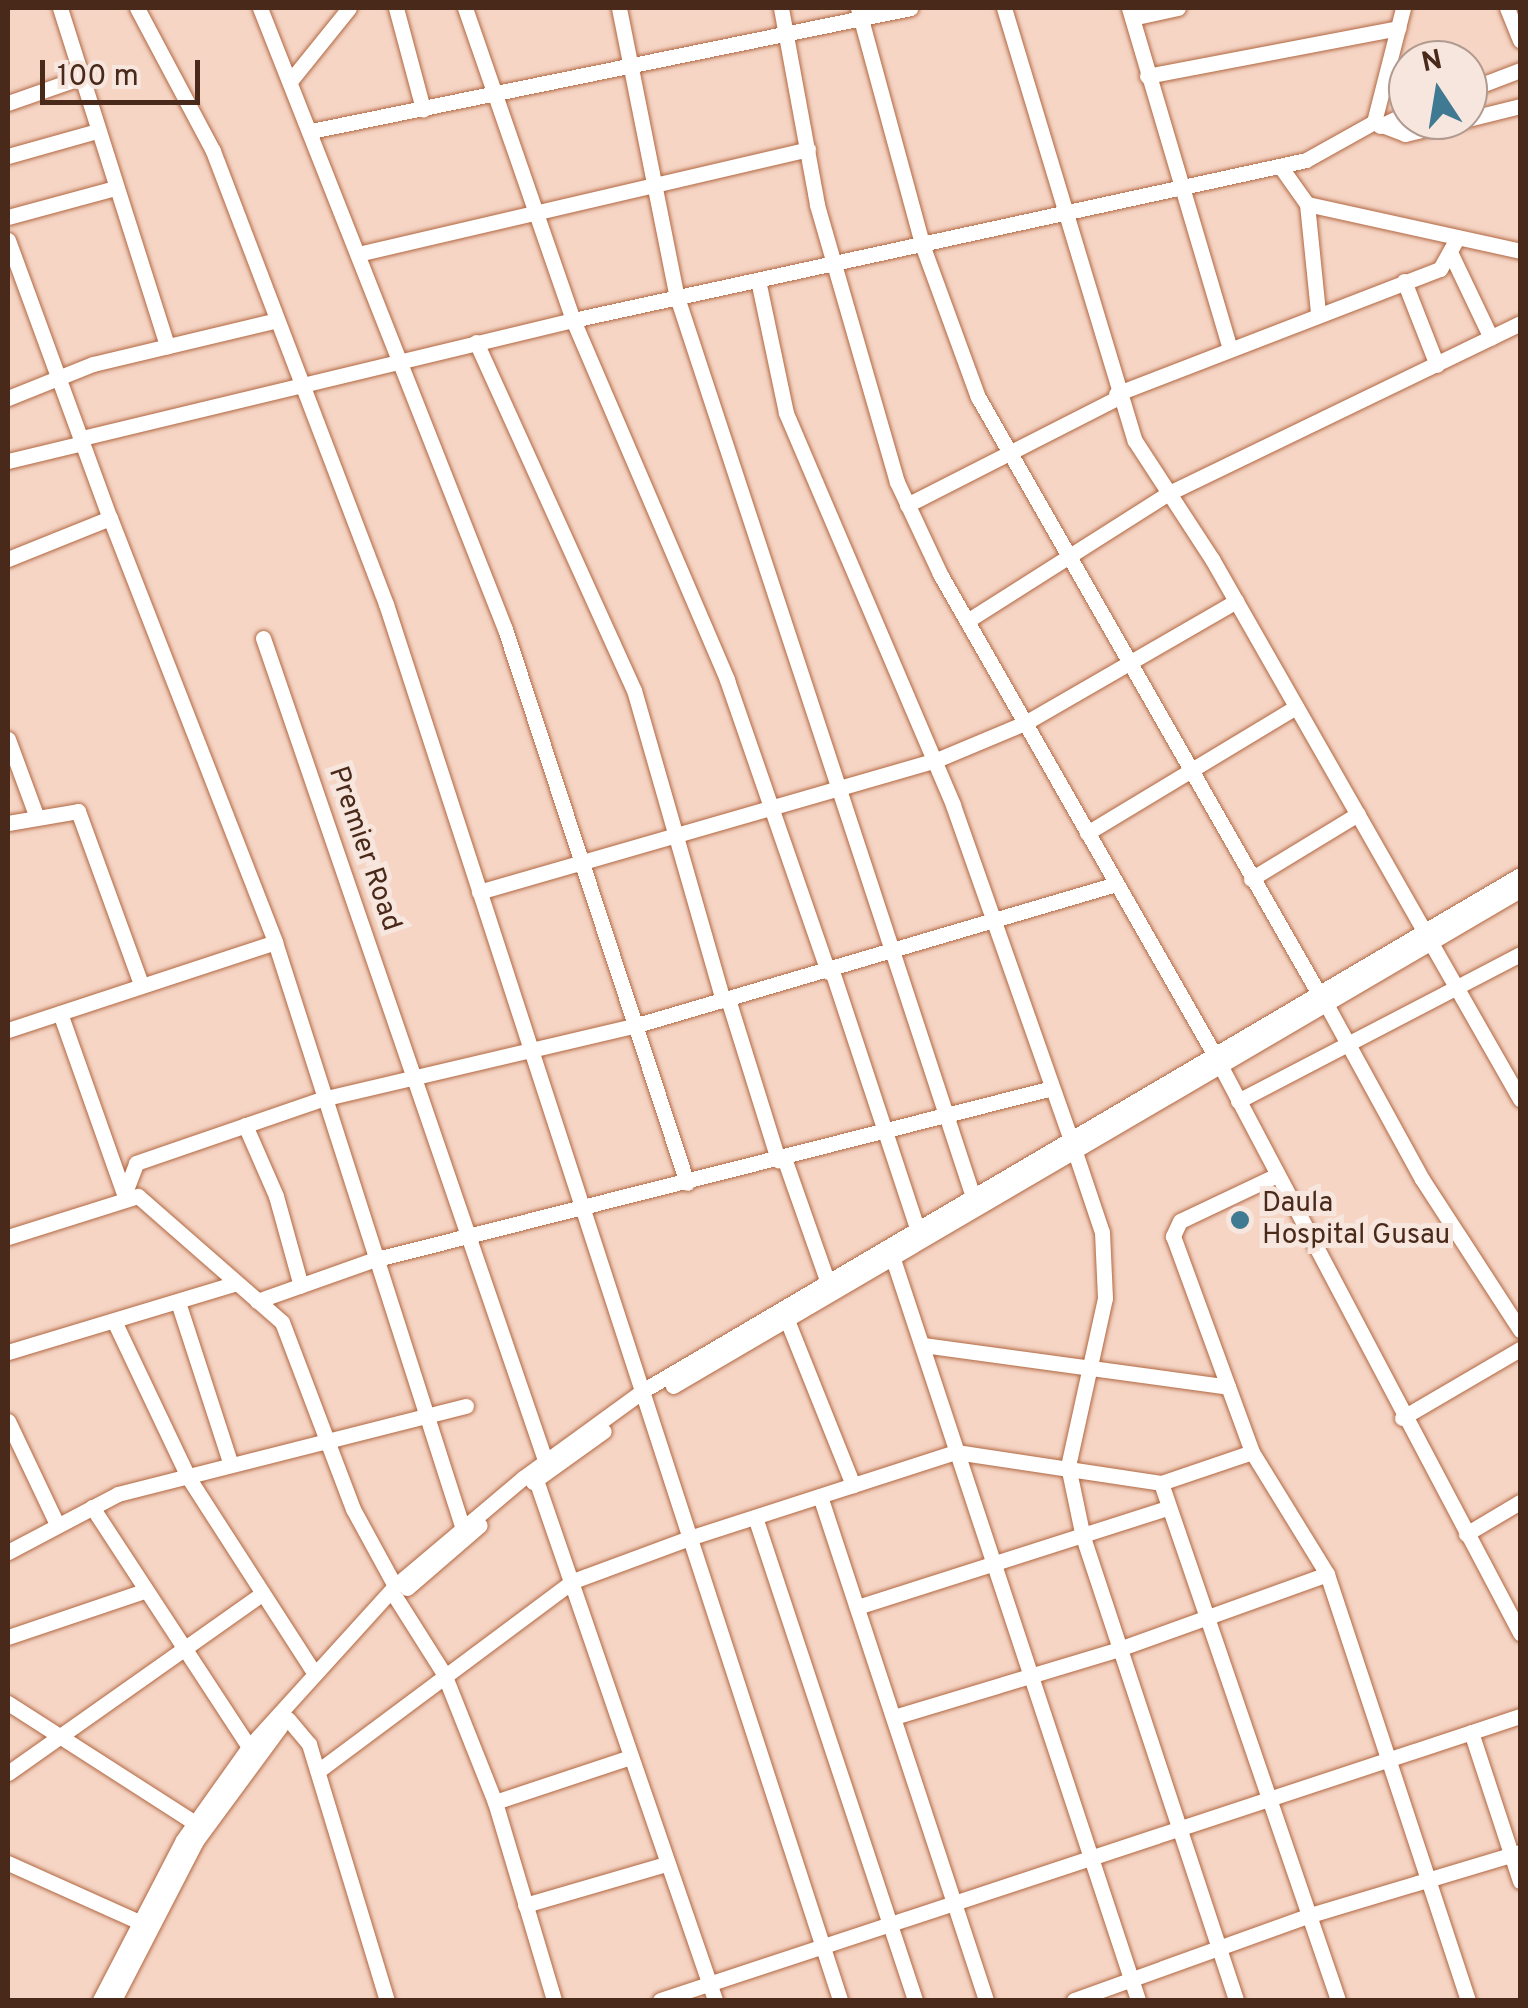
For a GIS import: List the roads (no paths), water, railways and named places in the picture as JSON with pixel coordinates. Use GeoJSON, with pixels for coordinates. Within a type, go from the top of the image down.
{"type":"FeatureCollection","features":[{"type":"Feature","properties":{"kind":"street"},"geometry":{"type":"LineString","coordinates":[[60,8],[79,78],[167,346]]}},
{"type":"Feature","properties":{"kind":"street"},"geometry":{"type":"LineString","coordinates":[[137,8],[213,150],[440,758],[525,1051],[645,1396],[840,2000]]}},
{"type":"Feature","properties":{"kind":"street"},"geometry":{"type":"LineString","coordinates":[[278,8],[263,15],[403,359],[582,864],[687,1183]]}},
{"type":"Feature","properties":{"kind":"street"},"geometry":{"type":"LineString","coordinates":[[291,80],[349,8]]}},
{"type":"Feature","properties":{"kind":"street"},"geometry":{"type":"LineString","coordinates":[[396,8],[423,109]]}},
{"type":"Feature","properties":{"kind":"street"},"geometry":{"type":"LineString","coordinates":[[465,8],[573,320],[776,810],[880,1133],[918,1231]]}},
{"type":"Feature","properties":{"kind":"street"},"geometry":{"type":"LineString","coordinates":[[618,8],[677,298],[973,1197]]}},
{"type":"Feature","properties":{"kind":"street"},"geometry":{"type":"LineString","coordinates":[[781,8],[834,264],[907,505],[967,622],[1216,1058],[1402,1418],[1520,1633]]}},
{"type":"Feature","properties":{"kind":"street"},"geometry":{"type":"LineString","coordinates":[[312,131],[787,35],[859,13],[911,8]]}},
{"type":"Feature","properties":{"kind":"street"},"geometry":{"type":"LineString","coordinates":[[1004,8],[1116,396],[1167,494],[1236,602],[1520,1099]]}},
{"type":"Feature","properties":{"kind":"street"},"geometry":{"type":"LineString","coordinates":[[1178,8],[1130,12],[1230,348]]}},
{"type":"Feature","properties":{"kind":"street"},"geometry":{"type":"LineString","coordinates":[[1377,124],[1403,8]]}},
{"type":"Feature","properties":{"kind":"street"},"geometry":{"type":"LineString","coordinates":[[1507,8],[1520,40]]}},
{"type":"Feature","properties":{"kind":"street"},"geometry":{"type":"LineString","coordinates":[[859,13],[923,247],[964,368],[1006,454],[1134,660],[1188,772],[1350,1045],[1422,1178],[1520,1330]]}},
{"type":"Feature","properties":{"kind":"street"},"geometry":{"type":"LineString","coordinates":[[1147,76],[1398,28]]}},
{"type":"Feature","properties":{"kind":"street"},"geometry":{"type":"LineString","coordinates":[[1488,82],[1520,70]]}},
{"type":"Feature","properties":{"kind":"street"},"geometry":{"type":"LineString","coordinates":[[8,103],[79,78]]}},
{"type":"Feature","properties":{"kind":"street"},"geometry":{"type":"LineString","coordinates":[[1488,114],[1520,106]]}},
{"type":"Feature","properties":{"kind":"street"},"geometry":{"type":"LineString","coordinates":[[8,461],[301,383],[476,342],[923,247],[1179,184],[1280,166],[1388,120]]}},
{"type":"Feature","properties":{"kind":"street"},"geometry":{"type":"LineString","coordinates":[[1377,124],[1388,128]]}},
{"type":"Feature","properties":{"kind":"street"},"geometry":{"type":"LineString","coordinates":[[8,156],[97,132]]}},
{"type":"Feature","properties":{"kind":"street"},"geometry":{"type":"LineString","coordinates":[[362,253],[808,149]]}},
{"type":"Feature","properties":{"kind":"street"},"geometry":{"type":"LineString","coordinates":[[1280,166],[1306,204],[1318,312]]}},
{"type":"Feature","properties":{"kind":"street"},"geometry":{"type":"LineString","coordinates":[[8,217],[114,188]]}},
{"type":"Feature","properties":{"kind":"street"},"geometry":{"type":"LineString","coordinates":[[1306,204],[1453,246],[1520,252]]}},
{"type":"Feature","properties":{"kind":"street"},"geometry":{"type":"LineString","coordinates":[[8,240],[12,268],[37,319],[275,942],[373,1260],[462,1526]]}},
{"type":"Feature","properties":{"kind":"street"},"geometry":{"type":"LineString","coordinates":[[907,505],[1116,396],[1318,312],[1440,269],[1453,246]]}},
{"type":"Feature","properties":{"kind":"street"},"geometry":{"type":"LineString","coordinates":[[1453,246],[1491,338]]}},
{"type":"Feature","properties":{"kind":"street"},"geometry":{"type":"LineString","coordinates":[[758,280],[786,413],[934,761],[1073,1145],[1105,1260],[1102,1332],[1068,1466],[1083,1536],[1236,2000]]}},
{"type":"Feature","properties":{"kind":"street"},"geometry":{"type":"LineString","coordinates":[[1404,281],[1437,365]]}},
{"type":"Feature","properties":{"kind":"street"},"geometry":{"type":"LineString","coordinates":[[8,398],[167,346],[274,321]]}},
{"type":"Feature","properties":{"kind":"street"},"geometry":{"type":"LineString","coordinates":[[967,622],[1167,494],[1520,322]]}},
{"type":"Feature","properties":{"kind":"street"},"geometry":{"type":"LineString","coordinates":[[476,342],[634,690],[726,1000],[828,1283]]}},
{"type":"Feature","properties":{"kind":"street"},"geometry":{"type":"LineString","coordinates":[[8,559],[110,518]]}},
{"type":"Feature","properties":{"kind":"street"},"geometry":{"type":"LineString","coordinates":[[479,892],[677,834],[840,793],[934,761],[1024,722],[1236,602]]}},
{"type":"Feature","properties":{"kind":"street","name":"Premier Road"},"geometry":{"type":"LineString","coordinates":[[263,638],[545,1460]]}},
{"type":"Feature","properties":{"kind":"street"},"geometry":{"type":"LineString","coordinates":[[1087,833],[1296,707]]}},
{"type":"Feature","properties":{"kind":"street"},"geometry":{"type":"LineString","coordinates":[[8,739],[36,815]]}},
{"type":"Feature","properties":{"kind":"street"},"geometry":{"type":"LineString","coordinates":[[8,822],[78,811],[141,984]]}},
{"type":"Feature","properties":{"kind":"street"},"geometry":{"type":"LineString","coordinates":[[1251,879],[1358,814]]}},
{"type":"Feature","properties":{"kind":"street"},"geometry":{"type":"LineString","coordinates":[[1426,938],[1520,875]]}},
{"type":"Feature","properties":{"kind":"street"},"geometry":{"type":"LineString","coordinates":[[124,1195],[136,1163],[322,1098],[637,1025],[992,926],[1116,884]]}},
{"type":"Feature","properties":{"kind":"street"},"geometry":{"type":"LineString","coordinates":[[114,2000],[196,1841],[288,1719],[395,1592],[536,1480],[645,1396],[893,1259],[1216,1058],[1426,938],[1520,890]]}},
{"type":"Feature","properties":{"kind":"street"},"geometry":{"type":"LineString","coordinates":[[8,1030],[275,942]]}},
{"type":"Feature","properties":{"kind":"street"},"geometry":{"type":"LineString","coordinates":[[1238,1101],[1458,991],[1520,954]]}},
{"type":"Feature","properties":{"kind":"street"},"geometry":{"type":"LineString","coordinates":[[60,1013],[124,1195]]}},
{"type":"Feature","properties":{"kind":"street"},"geometry":{"type":"LineString","coordinates":[[257,1301],[373,1260],[578,1212],[1052,1088]]}},
{"type":"Feature","properties":{"kind":"street"},"geometry":{"type":"LineString","coordinates":[[246,1125],[276,1196],[300,1286]]}},
{"type":"Feature","properties":{"kind":"street"},"geometry":{"type":"LineString","coordinates":[[100,2000],[195,1822],[249,1747],[315,1674],[462,1526],[545,1460],[645,1396],[973,1197],[1073,1145]]}},
{"type":"Feature","properties":{"kind":"street"},"geometry":{"type":"LineString","coordinates":[[1276,1175],[1172,1228],[1252,1452],[1327,1574],[1468,2000]]}},
{"type":"Feature","properties":{"kind":"street"},"geometry":{"type":"LineString","coordinates":[[8,1237],[124,1195],[138,1196],[257,1301],[298,1348],[328,1440],[395,1592],[444,1674],[495,1802],[554,2000]]}},
{"type":"Feature","properties":{"kind":"street"},"geometry":{"type":"LineString","coordinates":[[893,1259],[1138,2000]]}},
{"type":"Feature","properties":{"kind":"street"},"geometry":{"type":"LineString","coordinates":[[8,1352],[236,1283]]}},
{"type":"Feature","properties":{"kind":"street"},"geometry":{"type":"LineString","coordinates":[[178,1302],[231,1465]]}},
{"type":"Feature","properties":{"kind":"street"},"geometry":{"type":"LineString","coordinates":[[787,1320],[854,1485]]}},
{"type":"Feature","properties":{"kind":"street"},"geometry":{"type":"LineString","coordinates":[[115,1322],[188,1476],[315,1674]]}},
{"type":"Feature","properties":{"kind":"street"},"geometry":{"type":"LineString","coordinates":[[923,1345],[1228,1387]]}},
{"type":"Feature","properties":{"kind":"street"},"geometry":{"type":"LineString","coordinates":[[1402,1418],[1520,1349]]}},
{"type":"Feature","properties":{"kind":"street"},"geometry":{"type":"LineString","coordinates":[[8,1552],[56,1522],[188,1476],[466,1406]]}},
{"type":"Feature","properties":{"kind":"street"},"geometry":{"type":"LineString","coordinates":[[8,1421],[56,1522]]}},
{"type":"Feature","properties":{"kind":"street"},"geometry":{"type":"LineString","coordinates":[[318,1771],[574,1581],[689,1538],[956,1452],[1161,1483],[1252,1452]]}},
{"type":"Feature","properties":{"kind":"street"},"geometry":{"type":"LineString","coordinates":[[536,1480],[574,1581],[663,1865],[715,2000]]}},
{"type":"Feature","properties":{"kind":"street"},"geometry":{"type":"LineString","coordinates":[[1161,1483],[1265,1802],[1338,2000]]}},
{"type":"Feature","properties":{"kind":"street"},"geometry":{"type":"LineString","coordinates":[[820,1496],[986,2000]]}},
{"type":"Feature","properties":{"kind":"street"},"geometry":{"type":"LineString","coordinates":[[1466,1534],[1520,1502]]}},
{"type":"Feature","properties":{"kind":"street"},"geometry":{"type":"LineString","coordinates":[[92,1507],[120,1539],[144,1592],[249,1747]]}},
{"type":"Feature","properties":{"kind":"street"},"geometry":{"type":"LineString","coordinates":[[857,1607],[1167,1508]]}},
{"type":"Feature","properties":{"kind":"street"},"geometry":{"type":"LineString","coordinates":[[755,1516],[915,2000]]}},
{"type":"Feature","properties":{"kind":"street"},"geometry":{"type":"LineString","coordinates":[[894,1717],[1119,1650],[1327,1574]]}},
{"type":"Feature","properties":{"kind":"street"},"geometry":{"type":"LineString","coordinates":[[8,1636],[144,1592]]}},
{"type":"Feature","properties":{"kind":"street"},"geometry":{"type":"LineString","coordinates":[[8,1772],[60,1738],[179,1648],[262,1594]]}},
{"type":"Feature","properties":{"kind":"street"},"geometry":{"type":"LineString","coordinates":[[8,1703],[195,1822]]}},
{"type":"Feature","properties":{"kind":"street"},"geometry":{"type":"LineString","coordinates":[[660,2000],[1520,1716]]}},
{"type":"Feature","properties":{"kind":"street"},"geometry":{"type":"LineString","coordinates":[[288,1719],[318,1771],[387,2000]]}},
{"type":"Feature","properties":{"kind":"street"},"geometry":{"type":"LineString","coordinates":[[1471,1732],[1517,1853],[1520,1881]]}},
{"type":"Feature","properties":{"kind":"street"},"geometry":{"type":"LineString","coordinates":[[495,1802],[630,1757]]}},
{"type":"Feature","properties":{"kind":"street"},"geometry":{"type":"LineString","coordinates":[[1074,2000],[1307,1916],[1517,1853]]}},
{"type":"Feature","properties":{"kind":"street"},"geometry":{"type":"LineString","coordinates":[[8,1862],[139,1922]]}},
{"type":"Feature","properties":{"kind":"street"},"geometry":{"type":"LineString","coordinates":[[525,1905],[663,1865]]}},
{"type":"Feature","properties":{"kind":"place","name":"Daula Hospital Gusau"},"geometry":{"type":"Point","coordinates":[1240,1220]}}]}
